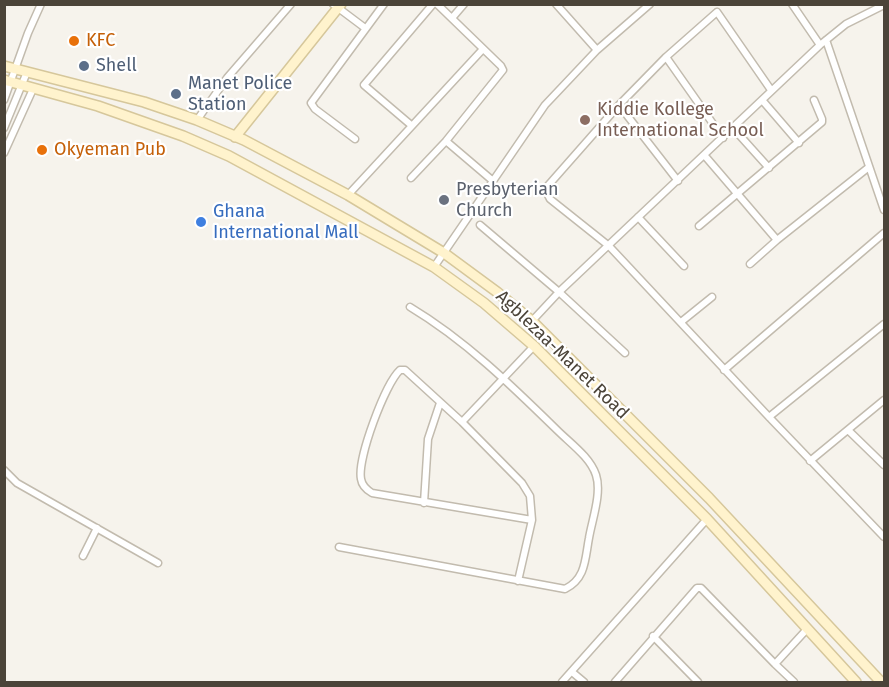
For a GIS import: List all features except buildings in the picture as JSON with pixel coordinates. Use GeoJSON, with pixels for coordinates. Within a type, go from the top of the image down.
{"type":"FeatureCollection","features":[{"type":"Feature","properties":{"kind":"main road"},"geometry":{"type":"LineString","coordinates":[[235,137],[337,6]]}},
{"type":"Feature","properties":{"kind":"main road","name":"Agblezaa-Manet Road"},"geometry":{"type":"LineString","coordinates":[[8,73],[27,72],[144,102],[197,120],[348,195],[444,253],[532,321],[709,498],[881,682]]}},
{"type":"Feature","properties":{"kind":"main road","name":"Agblezaa-Manet Road"},"geometry":{"type":"LineString","coordinates":[[8,73],[22,86],[107,109],[183,136],[229,156],[434,267],[484,303],[534,346],[707,519],[856,682]]}},
{"type":"Feature","properties":{"kind":"main road"},"geometry":{"type":"LineString","coordinates":[[35,89],[42,77]]}},
{"type":"Feature","properties":{"kind":"street"},"geometry":{"type":"LineString","coordinates":[[4,100],[8,93],[8,73],[41,4]]}},
{"type":"Feature","properties":{"kind":"street"},"geometry":{"type":"LineString","coordinates":[[197,120],[227,78],[291,4]]}},
{"type":"Feature","properties":{"kind":"street"},"geometry":{"type":"LineString","coordinates":[[355,139],[315,109],[311,103],[384,4]]}},
{"type":"Feature","properties":{"kind":"street"},"geometry":{"type":"LineString","coordinates":[[411,125],[364,85],[435,4],[483,48],[503,70],[446,141],[411,178]]}},
{"type":"Feature","properties":{"kind":"street"},"geometry":{"type":"LineString","coordinates":[[452,18],[464,4]]}},
{"type":"Feature","properties":{"kind":"street"},"geometry":{"type":"LineString","coordinates":[[556,4],[597,50]]}},
{"type":"Feature","properties":{"kind":"street"},"geometry":{"type":"LineString","coordinates":[[434,267],[545,105],[597,50],[650,4]]}},
{"type":"Feature","properties":{"kind":"street"},"geometry":{"type":"LineString","coordinates":[[792,4],[820,45]]}},
{"type":"Feature","properties":{"kind":"street"},"geometry":{"type":"LineString","coordinates":[[532,321],[559,292],[820,45],[846,24],[885,5]]}},
{"type":"Feature","properties":{"kind":"street"},"geometry":{"type":"LineString","coordinates":[[337,6],[365,28]]}},
{"type":"Feature","properties":{"kind":"street"},"geometry":{"type":"LineString","coordinates":[[771,90],[717,12],[666,57],[619,105],[545,189],[550,199],[609,246],[810,461],[885,537]]}},
{"type":"Feature","properties":{"kind":"street"},"geometry":{"type":"LineString","coordinates":[[826,40],[885,210]]}},
{"type":"Feature","properties":{"kind":"street"},"geometry":{"type":"LineString","coordinates":[[348,195],[483,48]]}},
{"type":"Feature","properties":{"kind":"street"},"geometry":{"type":"LineString","coordinates":[[666,57],[723,138]]}},
{"type":"Feature","properties":{"kind":"street"},"geometry":{"type":"LineString","coordinates":[[4,128],[27,72]]}},
{"type":"Feature","properties":{"kind":"street"},"geometry":{"type":"LineString","coordinates":[[4,153],[35,89]]}},
{"type":"Feature","properties":{"kind":"street"},"geometry":{"type":"LineString","coordinates":[[8,93],[18,96]]}},
{"type":"Feature","properties":{"kind":"street"},"geometry":{"type":"LineString","coordinates":[[762,100],[799,143]]}},
{"type":"Feature","properties":{"kind":"street"},"geometry":{"type":"LineString","coordinates":[[699,226],[823,121],[814,100]]}},
{"type":"Feature","properties":{"kind":"street"},"geometry":{"type":"LineString","coordinates":[[619,105],[678,180]]}},
{"type":"Feature","properties":{"kind":"street"},"geometry":{"type":"LineString","coordinates":[[733,128],[769,168]]}},
{"type":"Feature","properties":{"kind":"street"},"geometry":{"type":"LineString","coordinates":[[446,141],[493,181]]}},
{"type":"Feature","properties":{"kind":"street"},"geometry":{"type":"LineString","coordinates":[[705,156],[777,240]]}},
{"type":"Feature","properties":{"kind":"street"},"geometry":{"type":"LineString","coordinates":[[750,264],[869,167]]}},
{"type":"Feature","properties":{"kind":"street"},"geometry":{"type":"LineString","coordinates":[[638,217],[684,266]]}},
{"type":"Feature","properties":{"kind":"street"},"geometry":{"type":"LineString","coordinates":[[480,225],[559,292],[625,353]]}},
{"type":"Feature","properties":{"kind":"street"},"geometry":{"type":"LineString","coordinates":[[724,370],[885,233]]}},
{"type":"Feature","properties":{"kind":"street"},"geometry":{"type":"LineString","coordinates":[[681,322],[712,297]]}},
{"type":"Feature","properties":{"kind":"street"},"geometry":{"type":"LineString","coordinates":[[339,547],[565,589],[576,583],[584,569],[598,484],[596,474],[582,455],[505,378],[440,326],[410,307]]}},
{"type":"Feature","properties":{"kind":"street"},"geometry":{"type":"LineString","coordinates":[[769,417],[885,324]]}},
{"type":"Feature","properties":{"kind":"street"},"geometry":{"type":"LineString","coordinates":[[462,422],[534,346]]}},
{"type":"Feature","properties":{"kind":"street"},"geometry":{"type":"LineString","coordinates":[[518,581],[531,520],[530,496],[522,483],[462,422],[405,370],[400,370],[382,398],[373,422],[361,470],[361,480],[365,489],[372,494],[531,520]]}},
{"type":"Feature","properties":{"kind":"street"},"geometry":{"type":"LineString","coordinates":[[810,461],[885,400]]}},
{"type":"Feature","properties":{"kind":"street"},"geometry":{"type":"LineString","coordinates":[[424,503],[428,439],[440,403]]}},
{"type":"Feature","properties":{"kind":"street"},"geometry":{"type":"LineString","coordinates":[[848,430],[885,465]]}},
{"type":"Feature","properties":{"kind":"street"},"geometry":{"type":"LineString","coordinates":[[4,470],[17,483],[159,562]]}},
{"type":"Feature","properties":{"kind":"street"},"geometry":{"type":"LineString","coordinates":[[4,484],[9,476]]}},
{"type":"Feature","properties":{"kind":"street"},"geometry":{"type":"LineString","coordinates":[[562,682],[707,519]]}},
{"type":"Feature","properties":{"kind":"street"},"geometry":{"type":"LineString","coordinates":[[83,556],[97,528]]}},
{"type":"Feature","properties":{"kind":"street"},"geometry":{"type":"LineString","coordinates":[[615,682],[693,591],[701,588],[794,682]]}},
{"type":"Feature","properties":{"kind":"street"},"geometry":{"type":"LineString","coordinates":[[775,664],[808,628]]}},
{"type":"Feature","properties":{"kind":"street"},"geometry":{"type":"LineString","coordinates":[[653,636],[698,682]]}},
{"type":"Feature","properties":{"kind":"street"},"geometry":{"type":"LineString","coordinates":[[572,672],[584,682]]}},
{"type":"Feature","properties":{"kind":"place","name":"KFC"},"geometry":{"type":"Point","coordinates":[74,41]}},
{"type":"Feature","properties":{"kind":"place","name":"Shell"},"geometry":{"type":"Point","coordinates":[84,66]}},
{"type":"Feature","properties":{"kind":"place","name":"Manet Police Station"},"geometry":{"type":"Point","coordinates":[176,94]}},
{"type":"Feature","properties":{"kind":"place","name":"Kiddie Kollege International School"},"geometry":{"type":"Point","coordinates":[585,120]}},
{"type":"Feature","properties":{"kind":"place","name":"Okyeman Pub"},"geometry":{"type":"Point","coordinates":[42,150]}},
{"type":"Feature","properties":{"kind":"place","name":"Presbyterian Church"},"geometry":{"type":"Point","coordinates":[444,200]}},
{"type":"Feature","properties":{"kind":"place","name":"Ghana International Mall"},"geometry":{"type":"Point","coordinates":[201,222]}}]}
